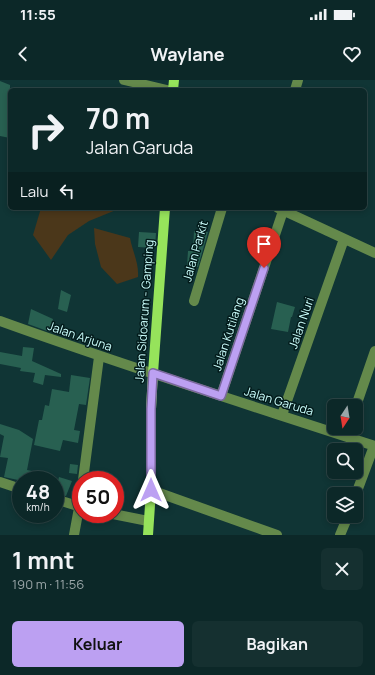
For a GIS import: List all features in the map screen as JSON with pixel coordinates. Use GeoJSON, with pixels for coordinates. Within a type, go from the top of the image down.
{"type":"FeatureCollection","features":[{"type":"Feature","properties":{"kind":"main road","name":"Jalan Sidoarum - Gamping"},"geometry":{"type":"LineString","coordinates":[[148,535],[151,490],[151,409],[165,210]]}},
{"type":"Feature","properties":{"kind":"street"},"geometry":{"type":"LineString","coordinates":[[124,80],[158,88]]}},
{"type":"Feature","properties":{"kind":"street","name":"Jalan Parkit"},"geometry":{"type":"LineString","coordinates":[[194,301],[221,210]]}},
{"type":"Feature","properties":{"kind":"street","name":"Jalan Kutilang"},"geometry":{"type":"LineString","coordinates":[[221,396],[280,210]]}},
{"type":"Feature","properties":{"kind":"street"},"geometry":{"type":"LineString","coordinates":[[282,210],[375,253]]}},
{"type":"Feature","properties":{"kind":"street","name":"Jalan Nuri"},"geometry":{"type":"LineString","coordinates":[[282,415],[344,239]]}},
{"type":"Feature","properties":{"kind":"street","name":"Jalan Arjuna"},"geometry":{"type":"LineString","coordinates":[[0,321],[99,357],[153,373]]}},
{"type":"Feature","properties":{"kind":"street"},"geometry":{"type":"LineString","coordinates":[[358,399],[375,351]]}},
{"type":"Feature","properties":{"kind":"street"},"geometry":{"type":"LineString","coordinates":[[84,471],[99,357]]}},
{"type":"Feature","properties":{"kind":"street","name":"Jalan Garuda"},"geometry":{"type":"LineString","coordinates":[[153,373],[282,415],[327,427]]}},
{"type":"Feature","properties":{"kind":"street","name":"Jalan Garuda"},"geometry":{"type":"LineString","coordinates":[[353,435],[374,446]]}},
{"type":"Feature","properties":{"kind":"street"},"geometry":{"type":"LineString","coordinates":[[359,487],[374,446]]}},
{"type":"Feature","properties":{"kind":"street"},"geometry":{"type":"LineString","coordinates":[[0,482],[12,486]]}},
{"type":"Feature","properties":{"kind":"street"},"geometry":{"type":"LineString","coordinates":[[151,490],[276,535]]}},
{"type":"Feature","properties":{"kind":"street"},"geometry":{"type":"LineString","coordinates":[[124,516],[148,521]]}},
{"type":"Feature","properties":{"kind":"street"},"geometry":{"type":"LineString","coordinates":[[74,535],[76,523]]}},
{"type":"Feature","properties":{"kind":"street"},"geometry":{"type":"LineString","coordinates":[[340,535],[345,523]]}},
{"type":"Feature","properties":{"kind":"shaded area"},"geometry":{"type":"Polygon","coordinates":[[[40,210],[116,210],[89,221],[68,235],[51,260],[33,235],[40,210]]]}},
{"type":"Feature","properties":{"kind":"shaded area"},"geometry":{"type":"Polygon","coordinates":[[[94,228],[130,238],[137,262],[138,277],[117,284],[101,267],[95,244],[94,228]]]}},
{"type":"Feature","properties":{"kind":"building"},"geometry":{"type":"Polygon","coordinates":[[[0,81],[10,85],[10,88],[8,88],[8,138],[0,136],[0,81]]]}},
{"type":"Feature","properties":{"kind":"building"},"geometry":{"type":"Polygon","coordinates":[[[194,231],[208,232],[198,267],[187,266],[188,251],[193,251],[194,231]]]}},
{"type":"Feature","properties":{"kind":"building"},"geometry":{"type":"Polygon","coordinates":[[[139,232],[156,233],[155,248],[138,247],[139,232]]]}},
{"type":"Feature","properties":{"kind":"building"},"geometry":{"type":"Polygon","coordinates":[[[61,290],[71,295],[67,312],[58,309],[61,290]]]}},
{"type":"Feature","properties":{"kind":"building"},"geometry":{"type":"Polygon","coordinates":[[[277,302],[295,307],[288,332],[271,329],[277,302]]]}},
{"type":"Feature","properties":{"kind":"building"},"geometry":{"type":"Polygon","coordinates":[[[31,309],[53,319],[50,332],[28,324],[31,309]]]}},
{"type":"Feature","properties":{"kind":"building"},"geometry":{"type":"Polygon","coordinates":[[[23,347],[34,348],[32,361],[61,374],[61,377],[45,375],[43,385],[33,382],[35,373],[20,371],[21,368],[0,364],[0,352],[22,356],[23,347]]]}},
{"type":"Feature","properties":{"kind":"building"},"geometry":{"type":"Polygon","coordinates":[[[71,375],[90,378],[86,405],[79,404],[74,430],[80,431],[78,443],[63,440],[60,451],[34,445],[39,420],[42,420],[45,405],[49,406],[52,389],[69,392],[71,375]]]}},
{"type":"Feature","properties":{"kind":"building"},"geometry":{"type":"Polygon","coordinates":[[[0,424],[19,430],[33,439],[27,470],[32,471],[12,471],[12,479],[4,477],[8,458],[0,457],[4,436],[0,434],[0,424]]]}},
{"type":"Feature","properties":{"kind":"building"},"geometry":{"type":"Polygon","coordinates":[[[70,464],[78,465],[77,471],[72,471],[72,473],[69,473],[70,464]]]}},
{"type":"Feature","properties":{"kind":"building"},"geometry":{"type":"Polygon","coordinates":[[[64,479],[72,481],[66,496],[64,495],[64,479]]]}},
{"type":"Feature","properties":{"kind":"route"},"geometry":{"type":"LineString","coordinates":[[151,490],[151,409],[153,373],[221,396],[264,268]]}}]}
